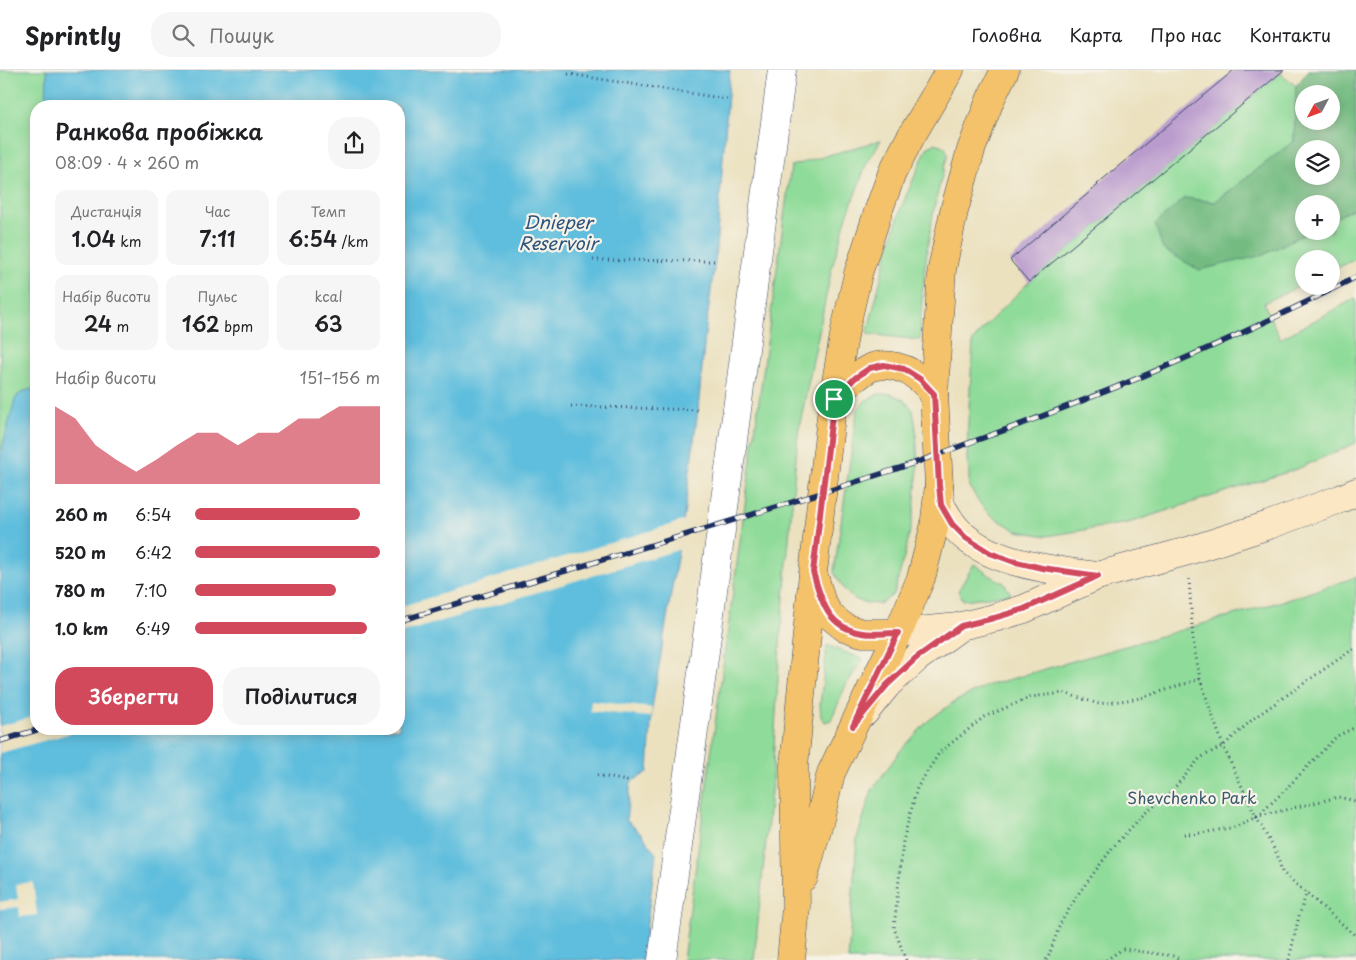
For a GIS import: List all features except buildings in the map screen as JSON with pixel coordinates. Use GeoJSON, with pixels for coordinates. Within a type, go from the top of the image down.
{"type":"FeatureCollection","features":[{"type":"Feature","properties":{"kind":"main road"},"geometry":{"type":"LineString","coordinates":[[791,960],[796,907],[794,766],[813,572],[834,399],[845,330],[858,274],[892,173],[950,70]]}},
{"type":"Feature","properties":{"kind":"main road"},"geometry":{"type":"LineString","coordinates":[[1005,70],[991,98],[971,150],[954,211],[942,269],[934,394],[941,505],[952,524],[966,538],[990,553],[1034,566],[1098,576]]}},
{"type":"Feature","properties":{"kind":"main road"},"geometry":{"type":"LineString","coordinates":[[834,399],[855,378],[870,368],[884,365],[904,369],[920,379],[934,394]]}},
{"type":"Feature","properties":{"kind":"main road"},"geometry":{"type":"LineString","coordinates":[[796,907],[831,773],[898,633],[921,578],[934,528],[939,485]]}},
{"type":"Feature","properties":{"kind":"main road"},"geometry":{"type":"LineString","coordinates":[[813,572],[821,600],[829,615],[844,627],[862,633],[898,633],[961,626],[1024,609],[1098,576],[1188,551],[1269,525],[1356,492]]}},
{"type":"Feature","properties":{"kind":"main road"},"geometry":{"type":"LineString","coordinates":[[853,726],[887,685],[916,658],[961,626]]}},
{"type":"Feature","properties":{"kind":"street"},"geometry":{"type":"LineString","coordinates":[[662,960],[782,70]]}},
{"type":"Feature","properties":{"kind":"path"},"geometry":{"type":"LineString","coordinates":[[568,74],[727,99]]}},
{"type":"Feature","properties":{"kind":"path"},"geometry":{"type":"LineString","coordinates":[[593,260],[715,261]]}},
{"type":"Feature","properties":{"kind":"path"},"geometry":{"type":"LineString","coordinates":[[572,406],[698,410]]}},
{"type":"Feature","properties":{"kind":"path"},"geometry":{"type":"LineString","coordinates":[[1188,551],[1193,640],[1200,679],[1223,746],[1256,817],[1277,854],[1282,872],[1356,936]]}},
{"type":"Feature","properties":{"kind":"path"},"geometry":{"type":"LineString","coordinates":[[1046,960],[1060,924],[1079,893],[1113,847],[1143,815],[1171,792],[1200,758],[1223,746],[1254,718],[1356,647]]}},
{"type":"Feature","properties":{"kind":"path"},"geometry":{"type":"LineString","coordinates":[[906,960],[894,928],[903,841],[917,788],[939,753],[984,717],[1031,697],[1064,693],[1099,704],[1141,698],[1200,679]]}},
{"type":"Feature","properties":{"kind":"path"},"geometry":{"type":"LineString","coordinates":[[1256,817],[1337,736],[1356,727]]}},
{"type":"Feature","properties":{"kind":"path"},"geometry":{"type":"LineString","coordinates":[[597,776],[631,782]]}},
{"type":"Feature","properties":{"kind":"path"},"geometry":{"type":"LineString","coordinates":[[1184,834],[1235,827],[1256,817],[1338,797],[1356,801]]}},
{"type":"Feature","properties":{"kind":"path"},"geometry":{"type":"LineString","coordinates":[[1290,960],[1299,916],[1307,892]]}},
{"type":"Feature","properties":{"kind":"path"},"geometry":{"type":"LineString","coordinates":[[1106,960],[1123,948],[1174,956],[1181,960]]}},
{"type":"Feature","properties":{"kind":"green space"},"geometry":{"type":"Polygon","coordinates":[[[0,70],[47,70],[46,100],[30,100],[30,390],[17,396],[0,456],[0,70]]]}},
{"type":"Feature","properties":{"kind":"green space"},"geometry":{"type":"Polygon","coordinates":[[[1309,70],[1356,70],[1356,207],[1340,215],[1340,195],[1295,195],[1295,238],[1263,255],[1199,270],[1163,249],[1155,224],[1185,198],[1215,202],[1294,141],[1295,114],[1295,130],[1340,130],[1340,85],[1297,85],[1309,70]]]}},
{"type":"Feature","properties":{"kind":"green space"},"geometry":{"type":"Polygon","coordinates":[[[1280,73],[1295,85],[1294,141],[1215,202],[1185,198],[1263,255],[1295,238],[1295,240],[1340,240],[1340,215],[1356,207],[1356,259],[1340,267],[1340,250],[1295,250],[1295,288],[1264,303],[1280,339],[1356,298],[1356,443],[1297,469],[1128,523],[1047,536],[1017,531],[990,515],[978,501],[969,485],[967,460],[968,423],[973,341],[988,323],[1029,282],[1280,73]]]}},
{"type":"Feature","properties":{"kind":"green space"},"geometry":{"type":"Polygon","coordinates":[[[881,140],[866,165],[847,216],[832,267],[798,434],[780,645],[772,781],[754,960],[683,960],[791,166],[881,140]]]}},
{"type":"Feature","properties":{"kind":"green space"},"geometry":{"type":"Polygon","coordinates":[[[936,143],[945,147],[948,155],[931,224],[920,340],[867,334],[889,246],[903,203],[927,148],[936,143]]]}},
{"type":"Feature","properties":{"kind":"green space"},"geometry":{"type":"Polygon","coordinates":[[[878,394],[892,394],[904,400],[913,410],[918,468],[914,510],[894,594],[880,604],[863,602],[851,597],[834,572],[857,411],[865,401],[878,394]]]}},
{"type":"Feature","properties":{"kind":"green space"},"geometry":{"type":"Polygon","coordinates":[[[974,564],[1004,583],[1011,594],[963,600],[958,591],[974,564]]]}},
{"type":"Feature","properties":{"kind":"green space","name":"Shevchenko Park"},"geometry":{"type":"Polygon","coordinates":[[[1356,577],[1356,960],[848,960],[857,838],[872,790],[900,751],[928,721],[954,702],[986,686],[1293,598],[1356,577]]]}},
{"type":"Feature","properties":{"kind":"green space"},"geometry":{"type":"Polygon","coordinates":[[[827,645],[863,659],[846,685],[831,720],[825,722],[821,717],[820,705],[827,645]]]}},
{"type":"Feature","properties":{"kind":"water","name":"Dnieper Reservoir"},"geometry":{"type":"Polygon","coordinates":[[[47,70],[730,70],[715,261],[684,516],[652,708],[648,772],[631,782],[626,820],[641,833],[656,854],[642,960],[0,960],[0,456],[15,399],[22,392],[30,390],[30,735],[405,735],[405,100],[46,100],[47,70]]]}},
{"type":"Feature","properties":{"kind":"pier"},"geometry":{"type":"Polygon","coordinates":[[[686,520],[681,549],[405,632],[405,605],[686,520]]]}},
{"type":"Feature","properties":{"kind":"pier"},"geometry":{"type":"Polygon","coordinates":[[[591,701],[652,708],[651,717],[590,711],[591,701]]]}},
{"type":"Feature","properties":{"kind":"pier"},"geometry":{"type":"Polygon","coordinates":[[[30,718],[30,735],[64,735],[0,753],[0,726],[30,718]]]}},
{"type":"Feature","properties":{"kind":"pier"},"geometry":{"type":"Polygon","coordinates":[[[33,882],[37,915],[20,917],[19,907],[0,909],[0,902],[18,899],[16,884],[33,882]]]}},
{"type":"Feature","properties":{"kind":"railway"},"geometry":{"type":"LineString","coordinates":[[405,619],[647,547],[926,459],[1124,384],[1218,344],[1356,277]]}},
{"type":"Feature","properties":{"kind":"railway"},"geometry":{"type":"LineString","coordinates":[[0,741],[30,732]]}},
{"type":"Feature","properties":{"kind":"route"},"geometry":{"type":"LineString","coordinates":[[884,365],[904,369],[920,379],[934,394],[941,505],[952,524],[966,538],[990,553],[1012,561],[1042,568],[1098,576],[1024,609],[961,626],[916,658],[887,685],[853,726],[898,633],[862,633],[844,627],[829,615],[821,600],[813,572],[834,399],[855,378],[870,368],[884,365]]}}]}
